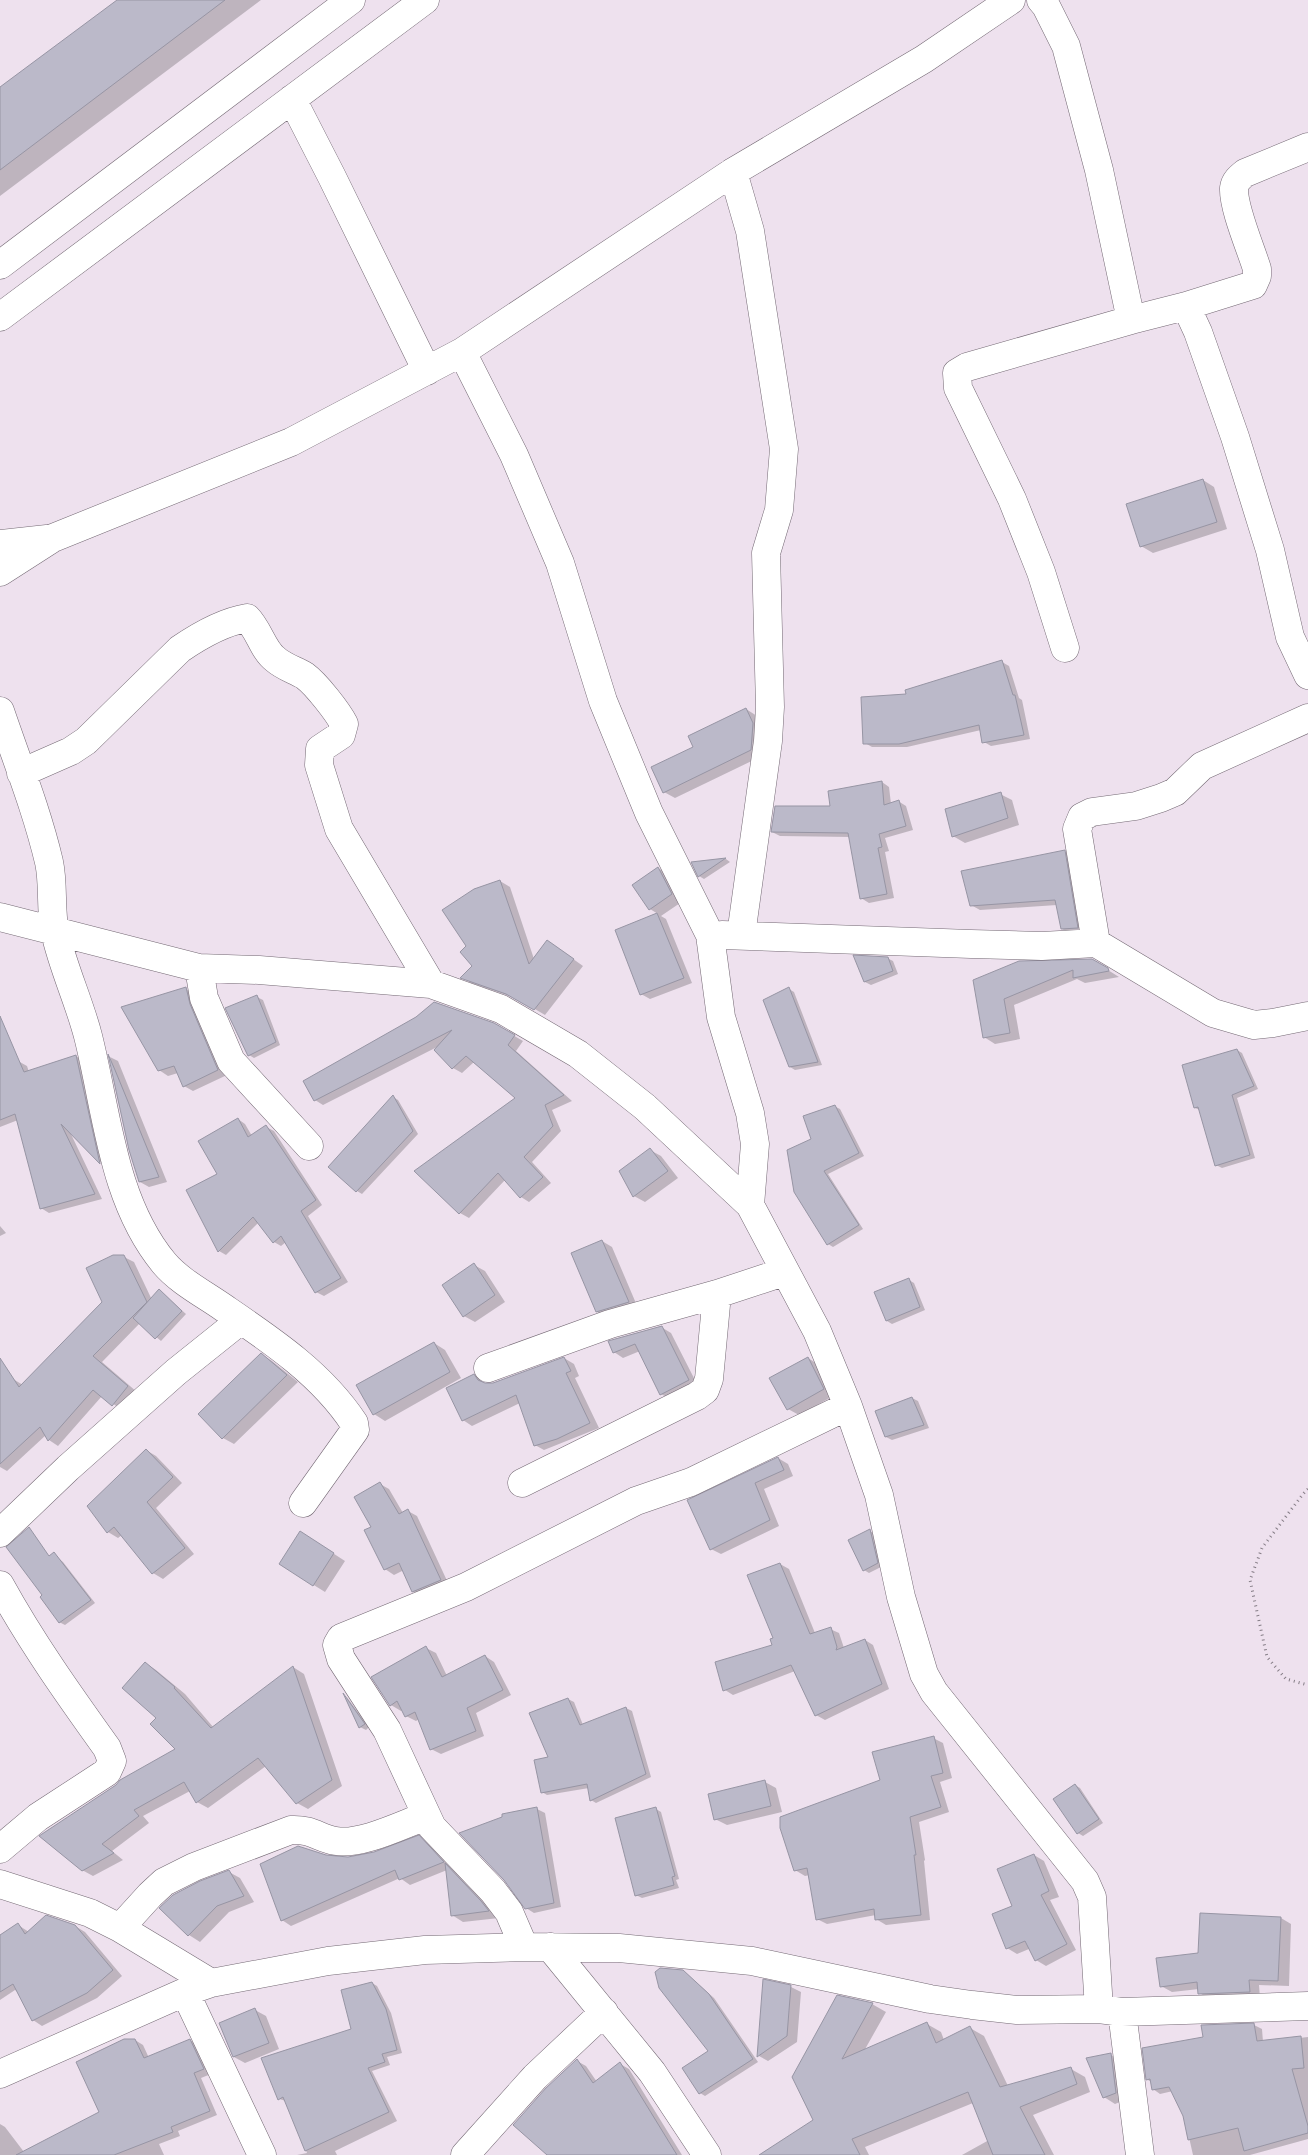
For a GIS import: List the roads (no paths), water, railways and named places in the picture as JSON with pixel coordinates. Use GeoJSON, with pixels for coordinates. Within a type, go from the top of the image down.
{"type":"FeatureCollection","features":[{"type":"Feature","properties":{"kind":"street"},"geometry":{"type":"LineString","coordinates":[[0,265],[351,0]]}},
{"type":"Feature","properties":{"kind":"street"},"geometry":{"type":"LineString","coordinates":[[0,317],[425,0]]}},
{"type":"Feature","properties":{"kind":"street"},"geometry":{"type":"LineString","coordinates":[[0,572],[53,538],[291,442],[462,352],[732,172],[924,59],[1011,0]]}},
{"type":"Feature","properties":{"kind":"street"},"geometry":{"type":"LineString","coordinates":[[1041,0],[1046,6],[1066,46],[1099,170],[1130,320]]}},
{"type":"Feature","properties":{"kind":"street"},"geometry":{"type":"LineString","coordinates":[[292,99],[427,371]]}},
{"type":"Feature","properties":{"kind":"street"},"geometry":{"type":"LineString","coordinates":[[1065,648],[1041,572],[1012,498],[958,388],[957,373],[967,367],[1130,320],[1186,306],[1253,285],[1258,276],[1257,269],[1236,203],[1234,187],[1238,179],[1245,173],[1308,147]]}},
{"type":"Feature","properties":{"kind":"street"},"geometry":{"type":"LineString","coordinates":[[732,172],[750,231],[784,449],[779,510],[766,553],[770,707],[768,741],[741,935]]}},
{"type":"Feature","properties":{"kind":"street"},"geometry":{"type":"LineString","coordinates":[[83,202],[114,233]]}},
{"type":"Feature","properties":{"kind":"street"},"geometry":{"type":"LineString","coordinates":[[1186,306],[1198,332],[1235,437],[1270,550],[1290,638],[1308,675]]}},
{"type":"Feature","properties":{"kind":"street"},"geometry":{"type":"LineString","coordinates":[[462,352],[514,455],[560,563],[603,701],[649,813],[710,935],[721,1017],[750,1113],[755,1144],[750,1205]]}},
{"type":"Feature","properties":{"kind":"street"},"geometry":{"type":"LineString","coordinates":[[0,544],[53,538]]}},
{"type":"Feature","properties":{"kind":"street"},"geometry":{"type":"LineString","coordinates":[[22,772],[71,751],[86,741],[180,649],[194,639],[236,620],[247,618],[255,626],[273,658],[289,670],[305,676],[344,724],[341,735],[320,750],[319,765],[339,829],[431,984]]}},
{"type":"Feature","properties":{"kind":"street"},"geometry":{"type":"LineString","coordinates":[[0,711],[22,772],[49,864],[55,930],[66,972],[88,1034],[107,1132],[136,1220],[164,1263],[184,1280],[311,1372],[354,1423],[354,1430],[303,1503]]}},
{"type":"Feature","properties":{"kind":"street"},"geometry":{"type":"LineString","coordinates":[[1096,943],[1077,829],[1082,817],[1092,812],[1136,806],[1162,798],[1175,792],[1193,772],[1202,766],[1308,718]]}},
{"type":"Feature","properties":{"kind":"street"},"geometry":{"type":"LineString","coordinates":[[0,917],[200,968],[431,984],[501,1009],[578,1054],[645,1107],[750,1205],[817,1331],[848,1406],[879,1495],[901,1597],[924,1674],[934,1692],[1085,1881],[1092,1898],[1111,2011],[1140,2155]]}},
{"type":"Feature","properties":{"kind":"street"},"geometry":{"type":"LineString","coordinates":[[710,935],[860,942],[1042,946],[1096,943],[1213,1013],[1254,1025],[1308,1016]]}},
{"type":"Feature","properties":{"kind":"street"},"geometry":{"type":"LineString","coordinates":[[200,968],[204,998],[231,1061],[309,1146]]}},
{"type":"Feature","properties":{"kind":"street"},"geometry":{"type":"LineString","coordinates":[[488,1368],[610,1324],[717,1294],[784,1272]]}},
{"type":"Feature","properties":{"kind":"street"},"geometry":{"type":"LineString","coordinates":[[522,1484],[697,1396],[705,1390],[710,1380],[717,1294]]}},
{"type":"Feature","properties":{"kind":"street"},"geometry":{"type":"LineString","coordinates":[[0,1532],[68,1468],[176,1372],[241,1320]]}},
{"type":"Feature","properties":{"kind":"street"},"geometry":{"type":"LineString","coordinates":[[524,1947],[509,1912],[493,1891],[432,1827],[388,1730],[337,1652],[337,1645],[341,1638],[466,1587],[636,1501],[691,1482],[848,1406]]}},
{"type":"Feature","properties":{"kind":"street"},"geometry":{"type":"LineString","coordinates":[[0,1585],[24,1629],[52,1672],[108,1748],[112,1762],[107,1772],[38,1817],[0,1849]]}},
{"type":"Feature","properties":{"kind":"street"},"geometry":{"type":"LineString","coordinates":[[120,1928],[164,1882],[194,1867],[292,1830],[305,1829],[335,1841],[353,1841],[426,1816]]}},
{"type":"Feature","properties":{"kind":"street"},"geometry":{"type":"LineString","coordinates":[[0,1884],[90,1913],[120,1928],[211,1983]]}},
{"type":"Feature","properties":{"kind":"street"},"geometry":{"type":"LineString","coordinates":[[0,2074],[185,1992],[211,1983],[328,1961],[425,1950],[524,1947],[619,1948],[752,1961],[930,2000],[1017,2010],[1111,2011],[1308,2006]]}},
{"type":"Feature","properties":{"kind":"street"},"geometry":{"type":"LineString","coordinates":[[550,1948],[652,2072],[707,2155]]}},
{"type":"Feature","properties":{"kind":"street"},"geometry":{"type":"LineString","coordinates":[[185,1992],[262,2155]]}},
{"type":"Feature","properties":{"kind":"street"},"geometry":{"type":"LineString","coordinates":[[465,2155],[535,2077],[604,2012]]}}]}
